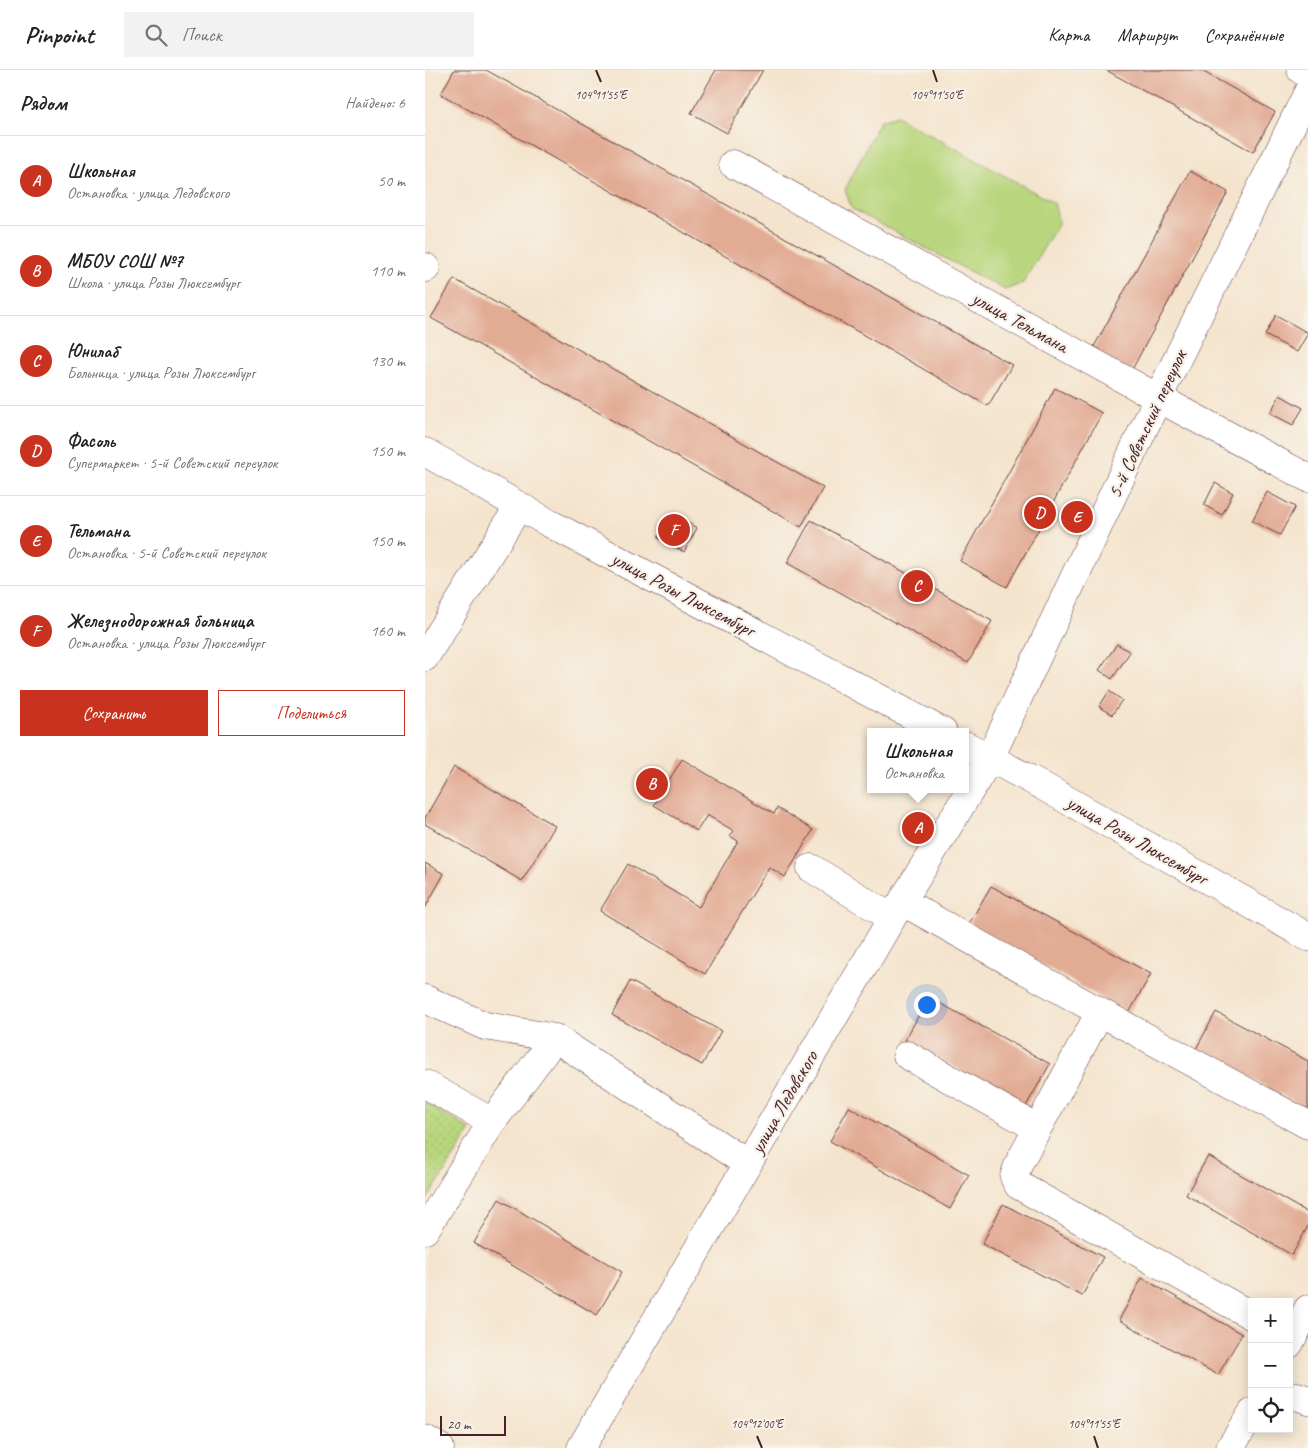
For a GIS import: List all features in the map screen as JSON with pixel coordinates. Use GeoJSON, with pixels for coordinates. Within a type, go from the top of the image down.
{"type":"FeatureCollection","features":[{"type":"Feature","properties":{"kind":"street"},"geometry":{"type":"LineString","coordinates":[[1301,70],[1308,74]]}},
{"type":"Feature","properties":{"kind":"street","name":"5-й Советский переулок"},"geometry":{"type":"LineString","coordinates":[[990,758],[1158,398],[1308,92]]}},
{"type":"Feature","properties":{"kind":"street","name":"улица Тельмана"},"geometry":{"type":"LineString","coordinates":[[733,164],[1158,398],[1308,478]]}},
{"type":"Feature","properties":{"kind":"street","name":"улица Розы Люксембург"},"geometry":{"type":"LineString","coordinates":[[425,452],[519,506],[935,728]]}},
{"type":"Feature","properties":{"kind":"street"},"geometry":{"type":"LineString","coordinates":[[425,657],[519,506]]}},
{"type":"Feature","properties":{"kind":"street","name":"улица Розы Люксембург"},"geometry":{"type":"LineString","coordinates":[[969,747],[1308,937]]}},
{"type":"Feature","properties":{"kind":"street","name":"улица Ледовского"},"geometry":{"type":"LineString","coordinates":[[969,793],[990,758]]}},
{"type":"Feature","properties":{"kind":"street","name":"улица Ледовского"},"geometry":{"type":"LineString","coordinates":[[581,1448],[969,793]]}},
{"type":"Feature","properties":{"kind":"street"},"geometry":{"type":"LineString","coordinates":[[811,868],[1100,1012],[1308,1125]]}},
{"type":"Feature","properties":{"kind":"street"},"geometry":{"type":"LineString","coordinates":[[425,999],[485,1026],[555,1038],[748,1164]]}},
{"type":"Feature","properties":{"kind":"street"},"geometry":{"type":"LineString","coordinates":[[1100,1012],[1037,1128],[1014,1177],[1018,1185],[1248,1314]]}},
{"type":"Feature","properties":{"kind":"street"},"geometry":{"type":"LineString","coordinates":[[425,1230],[492,1122],[555,1038]]}},
{"type":"Feature","properties":{"kind":"street"},"geometry":{"type":"LineString","coordinates":[[907,1054],[1037,1128]]}},
{"type":"Feature","properties":{"kind":"street"},"geometry":{"type":"LineString","coordinates":[[425,1084],[492,1122]]}},
{"type":"Feature","properties":{"kind":"street"},"geometry":{"type":"LineString","coordinates":[[1293,1335],[1308,1309]]}},
{"type":"Feature","properties":{"kind":"street"},"geometry":{"type":"LineString","coordinates":[[1293,1396],[1308,1400]]}},
{"type":"Feature","properties":{"kind":"street"},"geometry":{"type":"LineString","coordinates":[[1230,1448],[1248,1419]]}},
{"type":"Feature","properties":{"kind":"street"},"geometry":{"type":"LineString","coordinates":[[425,1439],[440,1448]]}},
{"type":"Feature","properties":{"kind":"green space"},"geometry":{"type":"Polygon","coordinates":[[[896,116],[1054,203],[1059,222],[1023,283],[1005,290],[852,209],[845,190],[880,121],[896,116]]]}},
{"type":"Feature","properties":{"kind":"green space"},"geometry":{"type":"Polygon","coordinates":[[[425,1102],[471,1130],[425,1203],[425,1102]]]}},
{"type":"Feature","properties":{"kind":"building"},"geometry":{"type":"Polygon","coordinates":[[[454,70],[486,70],[1012,365],[988,406],[441,94],[454,70]]]}},
{"type":"Feature","properties":{"kind":"building"},"geometry":{"type":"Polygon","coordinates":[[[716,70],[763,70],[727,133],[691,113],[716,70]]]}},
{"type":"Feature","properties":{"kind":"building"},"geometry":{"type":"Polygon","coordinates":[[[1106,70],[1200,70],[1275,112],[1253,152],[1106,70]]]}},
{"type":"Feature","properties":{"kind":"building"},"geometry":{"type":"Polygon","coordinates":[[[1190,171],[1228,192],[1129,375],[1090,354],[1190,171]]]}},
{"type":"Feature","properties":{"kind":"building"},"geometry":{"type":"Polygon","coordinates":[[[454,279],[823,488],[801,527],[431,318],[454,279]]]}},
{"type":"Feature","properties":{"kind":"building"},"geometry":{"type":"Polygon","coordinates":[[[1276,315],[1308,333],[1297,352],[1265,335],[1276,315]]]}},
{"type":"Feature","properties":{"kind":"building"},"geometry":{"type":"Polygon","coordinates":[[[1055,388],[1102,413],[1007,587],[960,561],[1055,388]]]}},
{"type":"Feature","properties":{"kind":"building"},"geometry":{"type":"Polygon","coordinates":[[[1280,395],[1303,408],[1293,425],[1270,413],[1280,395]]]}},
{"type":"Feature","properties":{"kind":"building"},"geometry":{"type":"Polygon","coordinates":[[[1215,483],[1233,493],[1222,515],[1204,505],[1215,483]]]}},
{"type":"Feature","properties":{"kind":"building"},"geometry":{"type":"Polygon","coordinates":[[[1267,492],[1295,507],[1280,535],[1252,521],[1267,492]]]}},
{"type":"Feature","properties":{"kind":"building"},"geometry":{"type":"Polygon","coordinates":[[[671,513],[697,528],[684,552],[658,538],[671,513]]]}},
{"type":"Feature","properties":{"kind":"building"},"geometry":{"type":"Polygon","coordinates":[[[811,520],[992,621],[968,663],[787,563],[811,520]]]}},
{"type":"Feature","properties":{"kind":"building"},"geometry":{"type":"Polygon","coordinates":[[[1117,644],[1130,652],[1112,679],[1099,670],[1117,644]]]}},
{"type":"Feature","properties":{"kind":"building"},"geometry":{"type":"Polygon","coordinates":[[[1109,691],[1122,700],[1112,715],[1099,707],[1109,691]]]}},
{"type":"Feature","properties":{"kind":"building"},"geometry":{"type":"Polygon","coordinates":[[[682,759],[774,814],[777,808],[813,830],[785,877],[769,867],[705,974],[600,911],[628,864],[699,907],[738,841],[730,836],[734,831],[707,815],[697,831],[654,805],[682,759]]]}},
{"type":"Feature","properties":{"kind":"building"},"geometry":{"type":"Polygon","coordinates":[[[454,767],[555,826],[522,881],[425,824],[425,818],[454,767]]]}},
{"type":"Feature","properties":{"kind":"building"},"geometry":{"type":"Polygon","coordinates":[[[425,863],[444,874],[425,908],[425,863]]]}},
{"type":"Feature","properties":{"kind":"building"},"geometry":{"type":"Polygon","coordinates":[[[991,886],[1151,974],[1129,1013],[969,924],[991,886]]]}},
{"type":"Feature","properties":{"kind":"building"},"geometry":{"type":"Polygon","coordinates":[[[630,981],[721,1031],[702,1065],[612,1015],[630,981]]]}},
{"type":"Feature","properties":{"kind":"building"},"geometry":{"type":"Polygon","coordinates":[[[929,997],[1050,1064],[1026,1106],[905,1040],[929,997]]]}},
{"type":"Feature","properties":{"kind":"building"},"geometry":{"type":"Polygon","coordinates":[[[1216,1012],[1308,1061],[1308,1109],[1196,1049],[1216,1012]]]}},
{"type":"Feature","properties":{"kind":"building"},"geometry":{"type":"Polygon","coordinates":[[[849,1107],[969,1175],[950,1209],[830,1141],[849,1107]]]}},
{"type":"Feature","properties":{"kind":"building"},"geometry":{"type":"Polygon","coordinates":[[[1208,1156],[1308,1213],[1308,1226],[1292,1255],[1186,1195],[1208,1156]]]}},
{"type":"Feature","properties":{"kind":"building"},"geometry":{"type":"Polygon","coordinates":[[[499,1199],[622,1272],[597,1315],[474,1243],[499,1199]]]}},
{"type":"Feature","properties":{"kind":"building"},"geometry":{"type":"Polygon","coordinates":[[[1003,1204],[1103,1257],[1082,1296],[982,1244],[1003,1204]]]}},
{"type":"Feature","properties":{"kind":"building"},"geometry":{"type":"Polygon","coordinates":[[[1142,1278],[1242,1334],[1218,1375],[1119,1320],[1142,1278]]]}},
{"type":"Feature","properties":{"kind":"place","name":"Фасоль"},"geometry":{"type":"Point","coordinates":[1040,513]}},
{"type":"Feature","properties":{"kind":"place","name":"Тельмана"},"geometry":{"type":"Point","coordinates":[1077,517]}},
{"type":"Feature","properties":{"kind":"place","name":"Железнодорожная больница"},"geometry":{"type":"Point","coordinates":[674,530]}},
{"type":"Feature","properties":{"kind":"place","name":"Юнилаб"},"geometry":{"type":"Point","coordinates":[917,586]}},
{"type":"Feature","properties":{"kind":"place","name":"МБОУ СОШ №7"},"geometry":{"type":"Point","coordinates":[652,784]}},
{"type":"Feature","properties":{"kind":"place","name":"Школьная"},"geometry":{"type":"Point","coordinates":[918,828]}}]}
